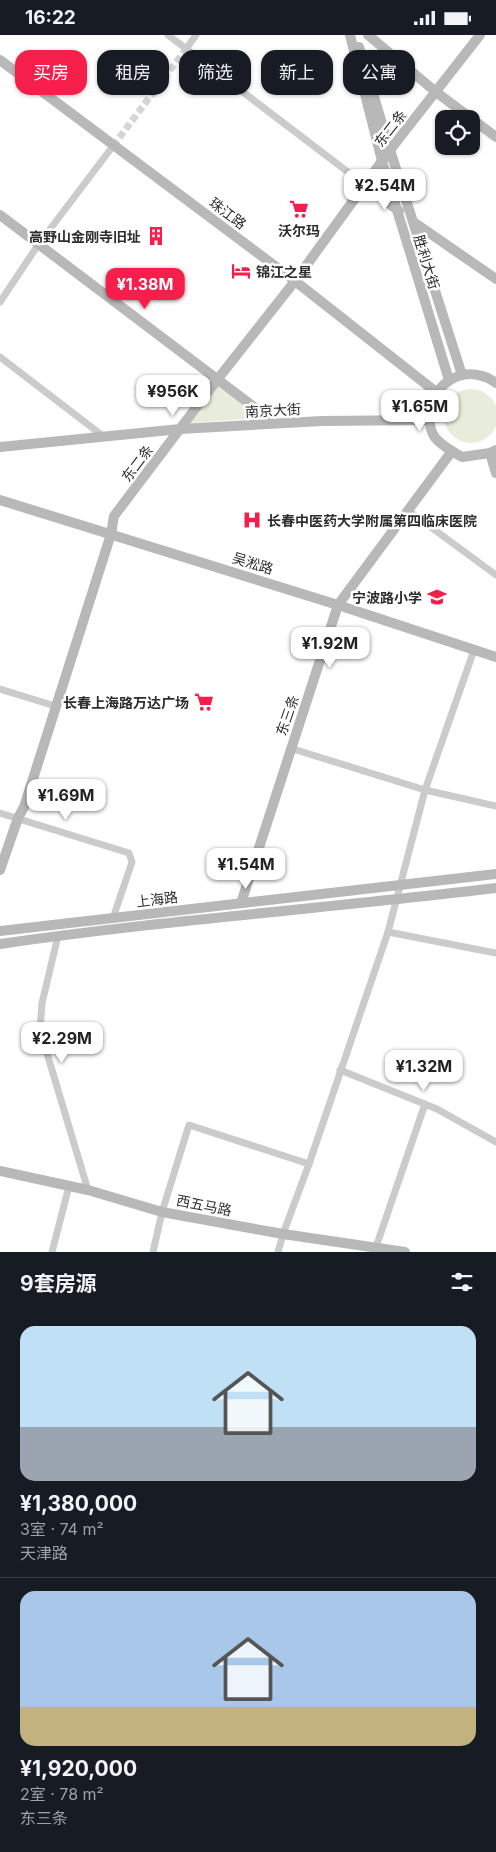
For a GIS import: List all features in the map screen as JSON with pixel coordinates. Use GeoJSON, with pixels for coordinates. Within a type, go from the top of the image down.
{"type":"FeatureCollection","features":[{"type":"Feature","properties":{"kind":"street"},"geometry":{"type":"LineString","coordinates":[[168,35],[414,223],[496,279]]}},
{"type":"Feature","properties":{"kind":"street"},"geometry":{"type":"LineString","coordinates":[[186,49],[196,35]]}},
{"type":"Feature","properties":{"kind":"street","name":"胜利大街"},"geometry":{"type":"LineString","coordinates":[[350,35],[382,161],[450,380]]}},
{"type":"Feature","properties":{"kind":"street","name":"胜利大街"},"geometry":{"type":"LineString","coordinates":[[356,35],[390,150],[462,375]]}},
{"type":"Feature","properties":{"kind":"street"},"geometry":{"type":"LineString","coordinates":[[368,35],[436,92],[496,137]]}},
{"type":"Feature","properties":{"kind":"street","name":"东二条"},"geometry":{"type":"LineString","coordinates":[[0,870],[18,818],[24,807],[111,534],[114,516],[295,281],[390,150],[480,35]]}},
{"type":"Feature","properties":{"kind":"street","name":"珠江路"},"geometry":{"type":"LineString","coordinates":[[0,60],[295,281],[436,392]]}},
{"type":"Feature","properties":{"kind":"street"},"geometry":{"type":"LineString","coordinates":[[0,302],[38,245],[113,146]]}},
{"type":"Feature","properties":{"kind":"street"},"geometry":{"type":"LineString","coordinates":[[0,215],[275,423]]}},
{"type":"Feature","properties":{"kind":"street"},"geometry":{"type":"LineString","coordinates":[[0,357],[104,436]]}},
{"type":"Feature","properties":{"kind":"street"},"geometry":{"type":"LineString","coordinates":[[496,383],[483,376],[474,374],[462,375],[450,380],[436,392],[430,406],[429,420],[434,436],[462,457],[494,451],[496,473]]}},
{"type":"Feature","properties":{"kind":"street","name":"南京大街"},"geometry":{"type":"LineString","coordinates":[[0,447],[180,429],[275,423],[429,420]]}},
{"type":"Feature","properties":{"kind":"street","name":"东三条"},"geometry":{"type":"LineString","coordinates":[[241,903],[338,605],[452,451]]}},
{"type":"Feature","properties":{"kind":"street","name":"吴淞路"},"geometry":{"type":"LineString","coordinates":[[0,501],[338,605],[496,657]]}},
{"type":"Feature","properties":{"kind":"street"},"geometry":{"type":"LineString","coordinates":[[409,511],[496,575]]}},
{"type":"Feature","properties":{"kind":"street"},"geometry":{"type":"LineString","coordinates":[[278,1252],[282,1234],[309,1164],[388,932],[425,790],[474,650]]}},
{"type":"Feature","properties":{"kind":"street"},"geometry":{"type":"LineString","coordinates":[[0,689],[55,707]]}},
{"type":"Feature","properties":{"kind":"street"},"geometry":{"type":"LineString","coordinates":[[290,748],[425,790],[496,806]]}},
{"type":"Feature","properties":{"kind":"street"},"geometry":{"type":"LineString","coordinates":[[0,813],[125,852],[131,857],[132,862],[113,918]]}},
{"type":"Feature","properties":{"kind":"street","name":"上海路"},"geometry":{"type":"LineString","coordinates":[[0,931],[496,874]]}},
{"type":"Feature","properties":{"kind":"street","name":"上海路"},"geometry":{"type":"LineString","coordinates":[[0,944],[58,936],[396,901],[496,888]]}},
{"type":"Feature","properties":{"kind":"street"},"geometry":{"type":"LineString","coordinates":[[388,932],[496,953]]}},
{"type":"Feature","properties":{"kind":"street"},"geometry":{"type":"LineString","coordinates":[[58,936],[42,1003],[40,1030],[88,1190]]}},
{"type":"Feature","properties":{"kind":"street"},"geometry":{"type":"LineString","coordinates":[[340,1070],[425,1104],[496,1142]]}},
{"type":"Feature","properties":{"kind":"street"},"geometry":{"type":"LineString","coordinates":[[376,1247],[425,1104]]}},
{"type":"Feature","properties":{"kind":"street"},"geometry":{"type":"LineString","coordinates":[[153,1252],[162,1212],[189,1125],[309,1164]]}},
{"type":"Feature","properties":{"kind":"street","name":"西五马路"},"geometry":{"type":"LineString","coordinates":[[0,1171],[88,1190],[162,1212],[282,1234],[405,1252]]}},
{"type":"Feature","properties":{"kind":"street"},"geometry":{"type":"LineString","coordinates":[[52,1252],[69,1186]]}},
{"type":"Feature","properties":{"kind":"green space"},"geometry":{"type":"Polygon","coordinates":[[[218,387],[260,418],[191,423],[218,387]]]}},
{"type":"Feature","properties":{"kind":"green space"},"geometry":{"type":"Polygon","coordinates":[[[471,389],[481,391],[490,397],[496,406],[496,426],[490,435],[481,441],[471,443],[461,441],[452,435],[446,426],[444,416],[446,406],[452,397],[461,391],[471,389]]]}},
{"type":"Feature","properties":{"kind":"tunnel"},"geometry":{"type":"LineString","coordinates":[[113,146],[186,49]]}},
{"type":"Feature","properties":{"kind":"place","name":"沃尔玛"},"geometry":{"type":"Point","coordinates":[299,209]}},
{"type":"Feature","properties":{"kind":"place","name":"高野山金刚寺旧址"},"geometry":{"type":"Point","coordinates":[156,236]}},
{"type":"Feature","properties":{"kind":"place","name":"锦江之星"},"geometry":{"type":"Point","coordinates":[241,271]}},
{"type":"Feature","properties":{"kind":"place","name":"长春中医药大学附属第四临床医院"},"geometry":{"type":"Point","coordinates":[252,520]}},
{"type":"Feature","properties":{"kind":"place","name":"宁波路小学"},"geometry":{"type":"Point","coordinates":[437,597]}},
{"type":"Feature","properties":{"kind":"place","name":"长春上海路万达广场"},"geometry":{"type":"Point","coordinates":[204,702]}}]}
